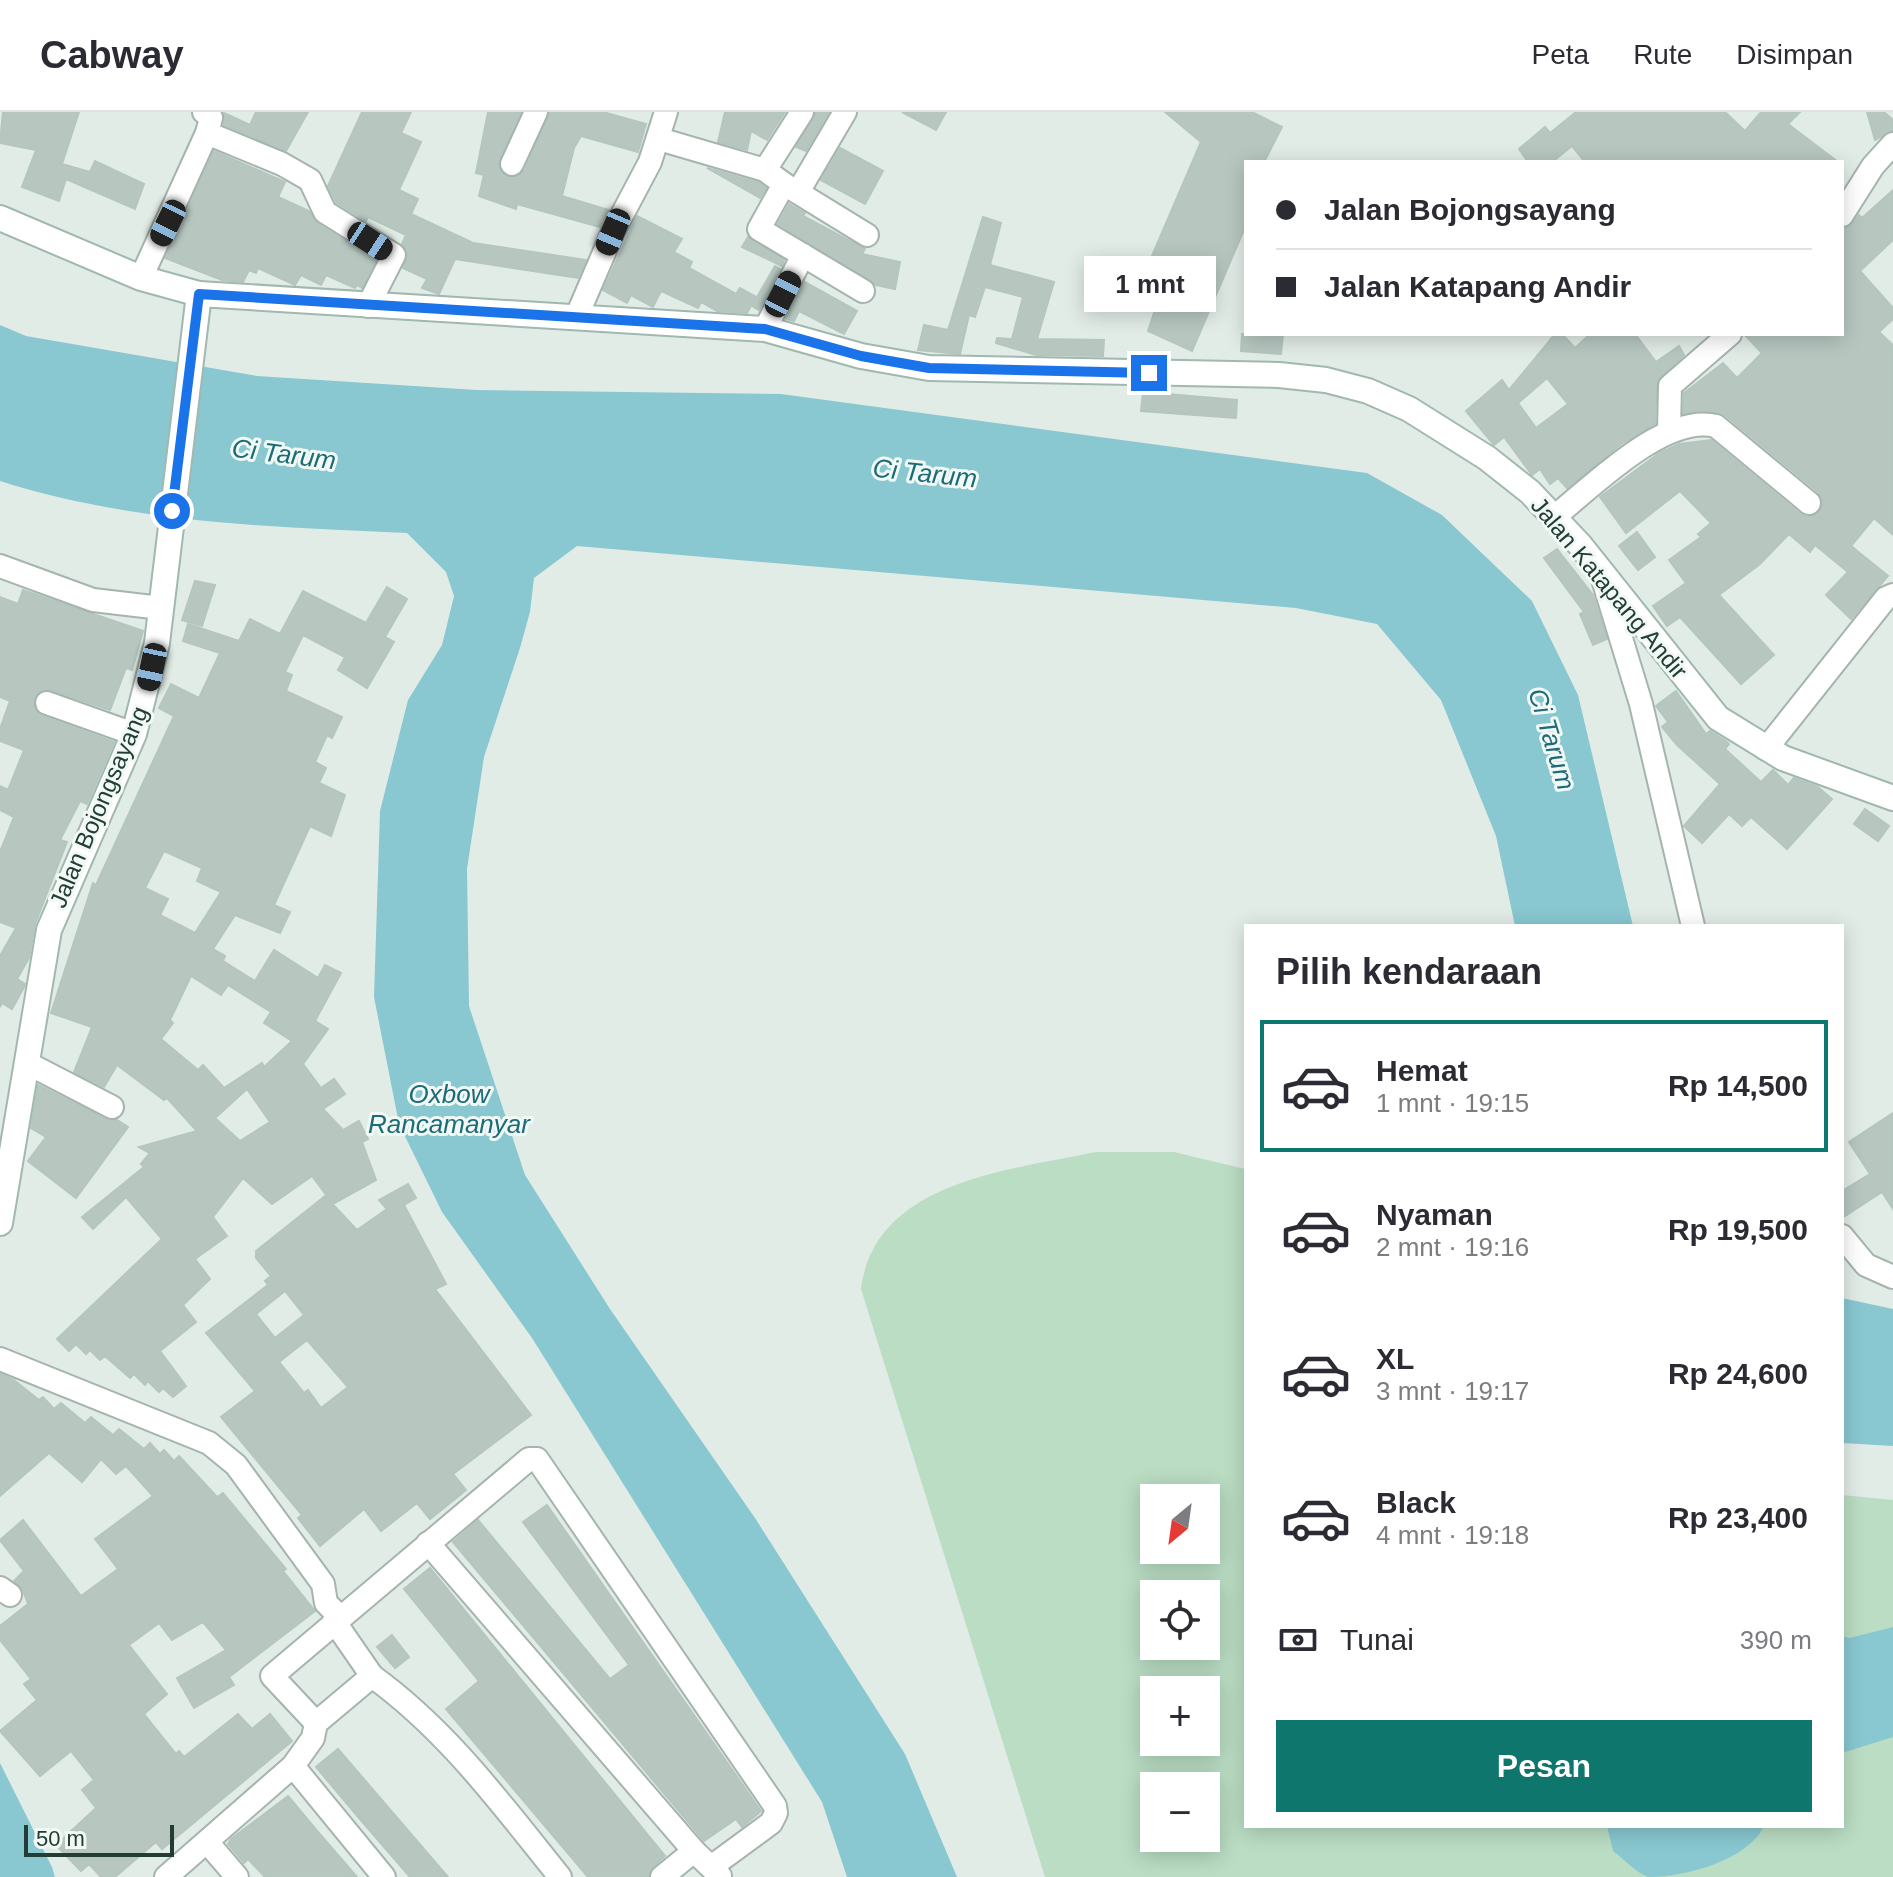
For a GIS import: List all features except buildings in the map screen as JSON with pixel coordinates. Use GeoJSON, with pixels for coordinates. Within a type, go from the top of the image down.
{"type":"FeatureCollection","features":[{"type":"Feature","properties":{"kind":"street"},"geometry":{"type":"LineString","coordinates":[[512,164],[536,112]]}},
{"type":"Feature","properties":{"kind":"street"},"geometry":{"type":"LineString","coordinates":[[576,318],[659,139],[666,112]]}},
{"type":"Feature","properties":{"kind":"street"},"geometry":{"type":"LineString","coordinates":[[765,170],[802,112]]}},
{"type":"Feature","properties":{"kind":"street"},"geometry":{"type":"LineString","coordinates":[[845,112],[759,229],[863,291]]}},
{"type":"Feature","properties":{"kind":"street"},"geometry":{"type":"LineString","coordinates":[[141,278],[206,122],[310,180],[325,212],[394,255],[368,306]]}},
{"type":"Feature","properties":{"kind":"street"},"geometry":{"type":"LineString","coordinates":[[659,139],[765,170],[867,235]]}},
{"type":"Feature","properties":{"kind":"street"},"geometry":{"type":"LineString","coordinates":[[1844,212],[1873,166],[1893,144]]}},
{"type":"Feature","properties":{"kind":"street","name":"Jalan Katapang Andir"},"geometry":{"type":"LineString","coordinates":[[0,218],[141,278],[199,294],[765,329],[861,356],[929,368],[1279,375],[1326,380],[1368,391],[1440,426],[1530,492],[1580,545],[1718,718],[1766,749],[1814,771],[1893,798]]}},
{"type":"Feature","properties":{"kind":"street"},"geometry":{"type":"LineString","coordinates":[[765,329],[803,255]]}},
{"type":"Feature","properties":{"kind":"street","name":"Jalan Bojongsayang"},"geometry":{"type":"LineString","coordinates":[[0,1223],[49,930],[134,734],[157,643],[199,294]]}},
{"type":"Feature","properties":{"kind":"street"},"geometry":{"type":"LineString","coordinates":[[1669,430],[1670,386],[1728,336]]}},
{"type":"Feature","properties":{"kind":"street"},"geometry":{"type":"LineString","coordinates":[[1553,518],[1669,430],[1703,422],[1716,426],[1809,503]]}},
{"type":"Feature","properties":{"kind":"street"},"geometry":{"type":"LineString","coordinates":[[0,566],[93,600],[161,608]]}},
{"type":"Feature","properties":{"kind":"street"},"geometry":{"type":"LineString","coordinates":[[1602,576],[1641,704],[1693,924]]}},
{"type":"Feature","properties":{"kind":"street"},"geometry":{"type":"LineString","coordinates":[[1766,749],[1853,635],[1886,598],[1893,595]]}},
{"type":"Feature","properties":{"kind":"street"},"geometry":{"type":"LineString","coordinates":[[47,703],[134,734]]}},
{"type":"Feature","properties":{"kind":"street"},"geometry":{"type":"LineString","coordinates":[[27,1063],[112,1107]]}},
{"type":"Feature","properties":{"kind":"street"},"geometry":{"type":"LineString","coordinates":[[1844,1238],[1866,1265],[1893,1277]]}},
{"type":"Feature","properties":{"kind":"street"},"geometry":{"type":"LineString","coordinates":[[0,1359],[209,1443],[236,1465],[323,1584],[326,1603],[342,1614],[372,1676],[453,1745],[560,1877]]}},
{"type":"Feature","properties":{"kind":"street"},"geometry":{"type":"LineString","coordinates":[[316,1723],[272,1676],[342,1614],[529,1459],[542,1462],[775,1806],[776,1813],[771,1823],[716,1872],[694,1851],[428,1543]]}},
{"type":"Feature","properties":{"kind":"street"},"geometry":{"type":"LineString","coordinates":[[166,1877],[293,1766],[313,1738],[316,1723],[372,1676]]}},
{"type":"Feature","properties":{"kind":"street"},"geometry":{"type":"LineString","coordinates":[[293,1766],[384,1877]]}},
{"type":"Feature","properties":{"kind":"street"},"geometry":{"type":"LineString","coordinates":[[208,1843],[237,1877]]}},
{"type":"Feature","properties":{"kind":"street"},"geometry":{"type":"LineString","coordinates":[[662,1877],[694,1851]]}},
{"type":"Feature","properties":{"kind":"green space"},"geometry":{"type":"Polygon","coordinates":[[[1096,1152],[1174,1152],[1244,1169],[1244,1828],[1844,1828],[1844,1495],[1893,1500],[1893,1877],[1045,1877],[861,1289],[872,1253],[892,1224],[919,1202],[952,1186],[988,1175],[1096,1152]]]}},
{"type":"Feature","properties":{"kind":"water"},"geometry":{"type":"Polygon","coordinates":[[[0,325],[26,336],[257,376],[477,390],[781,394],[1367,473],[1442,515],[1532,601],[1578,695],[1633,924],[1515,924],[1496,836],[1441,700],[1377,624],[1296,608],[577,546],[534,578],[530,612],[520,648],[484,757],[467,869],[469,1006],[525,1175],[610,1309],[755,1518],[905,1754],[957,1877],[847,1877],[822,1802],[532,1338],[442,1212],[399,1124],[374,997],[380,811],[408,700],[442,645],[454,596],[446,572],[407,533],[253,525],[151,514],[100,506],[0,481],[0,325]]]}},
{"type":"Feature","properties":{"kind":"water"},"geometry":{"type":"Polygon","coordinates":[[[1844,1298],[1893,1309],[1893,1446],[1844,1443],[1844,1298]]]}},
{"type":"Feature","properties":{"kind":"water"},"geometry":{"type":"Polygon","coordinates":[[[1893,1627],[1893,1737],[1844,1752],[1844,1637],[1893,1627]]]}},
{"type":"Feature","properties":{"kind":"water"},"geometry":{"type":"Polygon","coordinates":[[[0,1763],[52,1867],[55,1877],[0,1877],[0,1763]]]}},
{"type":"Feature","properties":{"kind":"water"},"geometry":{"type":"Polygon","coordinates":[[[1607,1828],[1763,1828],[1756,1838],[1730,1857],[1680,1874],[1649,1877],[1613,1851],[1607,1828]]]}},
{"type":"Feature","properties":{"kind":"route"},"geometry":{"type":"LineString","coordinates":[[172,511],[199,294],[765,329],[861,356],[929,368],[1149,373]]}},
{"type":"Feature","properties":{"kind":"water label","name":"Ci Tarum"},"geometry":{"type":"Point","coordinates":[284,454]}},
{"type":"Feature","properties":{"kind":"water label","name":"Ci Tarum"},"geometry":{"type":"Point","coordinates":[925,473]}},
{"type":"Feature","properties":{"kind":"water label","name":"Ci Tarum"},"geometry":{"type":"Point","coordinates":[1552,739]}},
{"type":"Feature","properties":{"kind":"water label","name":"Oxbow Rancamanyar"},"geometry":{"type":"Point","coordinates":[449,1109]}}]}
